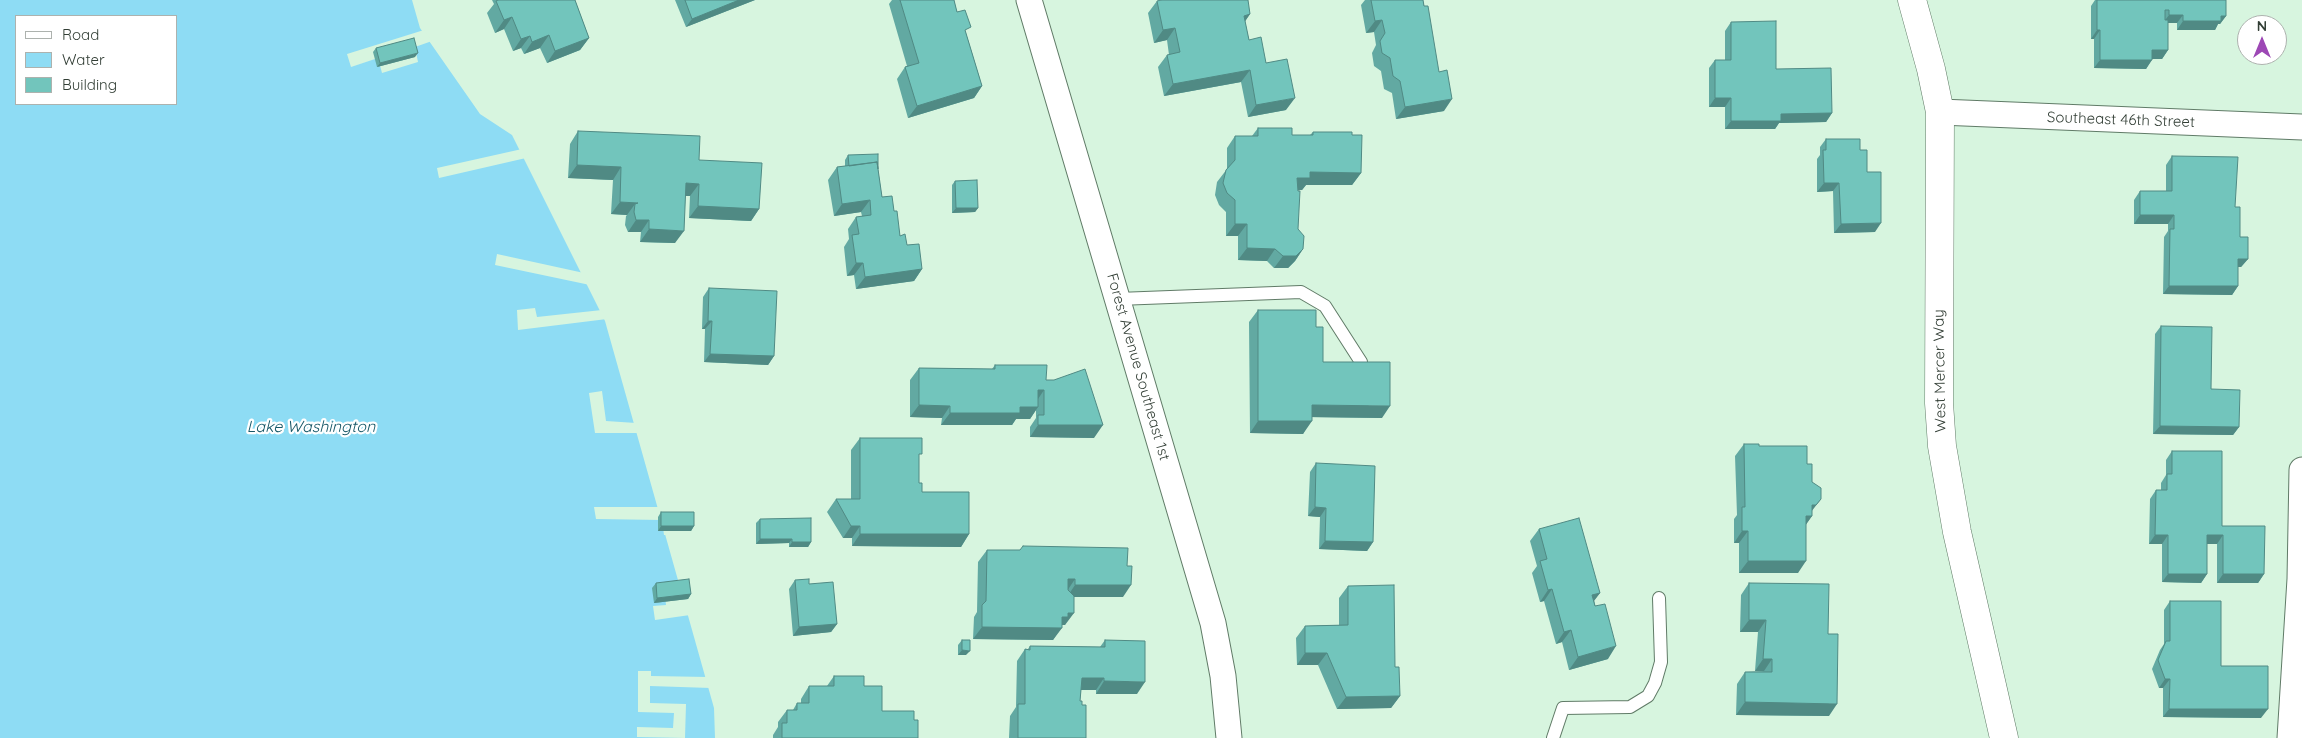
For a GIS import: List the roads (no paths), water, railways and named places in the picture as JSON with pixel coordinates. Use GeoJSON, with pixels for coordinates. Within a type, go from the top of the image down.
{"type":"FeatureCollection","features":[{"type":"Feature","properties":{"kind":"street","name":"Forest Avenue Southeast 1st"},"geometry":{"type":"LineString","coordinates":[[1029,0],[1213,623],[1223,676],[1229,738]]}},
{"type":"Feature","properties":{"kind":"street","name":"West Mercer Way"},"geometry":{"type":"LineString","coordinates":[[1912,0],[1931,69],[1940,112],[1939,403],[1942,446],[1953,515],[2004,738]]}},
{"type":"Feature","properties":{"kind":"street","name":"Southeast 46th Street"},"geometry":{"type":"LineString","coordinates":[[1940,112],[2302,127]]}},
{"type":"Feature","properties":{"kind":"street"},"geometry":{"type":"LineString","coordinates":[[2290,738],[2300,579],[2302,470]]}},
{"type":"Feature","properties":{"kind":"lane"},"geometry":{"type":"LineString","coordinates":[[1118,299],[1301,292],[1325,306],[1361,362]]}},
{"type":"Feature","properties":{"kind":"lane"},"geometry":{"type":"LineString","coordinates":[[1553,738],[1563,708],[1630,707],[1648,696],[1655,683],[1661,662],[1659,598]]}},
{"type":"Feature","properties":{"kind":"water","name":"Lake Washington"},"geometry":{"type":"Polygon","coordinates":[[[0,0],[412,0],[420,28],[480,114],[512,135],[605,321],[714,708],[715,738],[0,738],[0,0]]]}}]}
